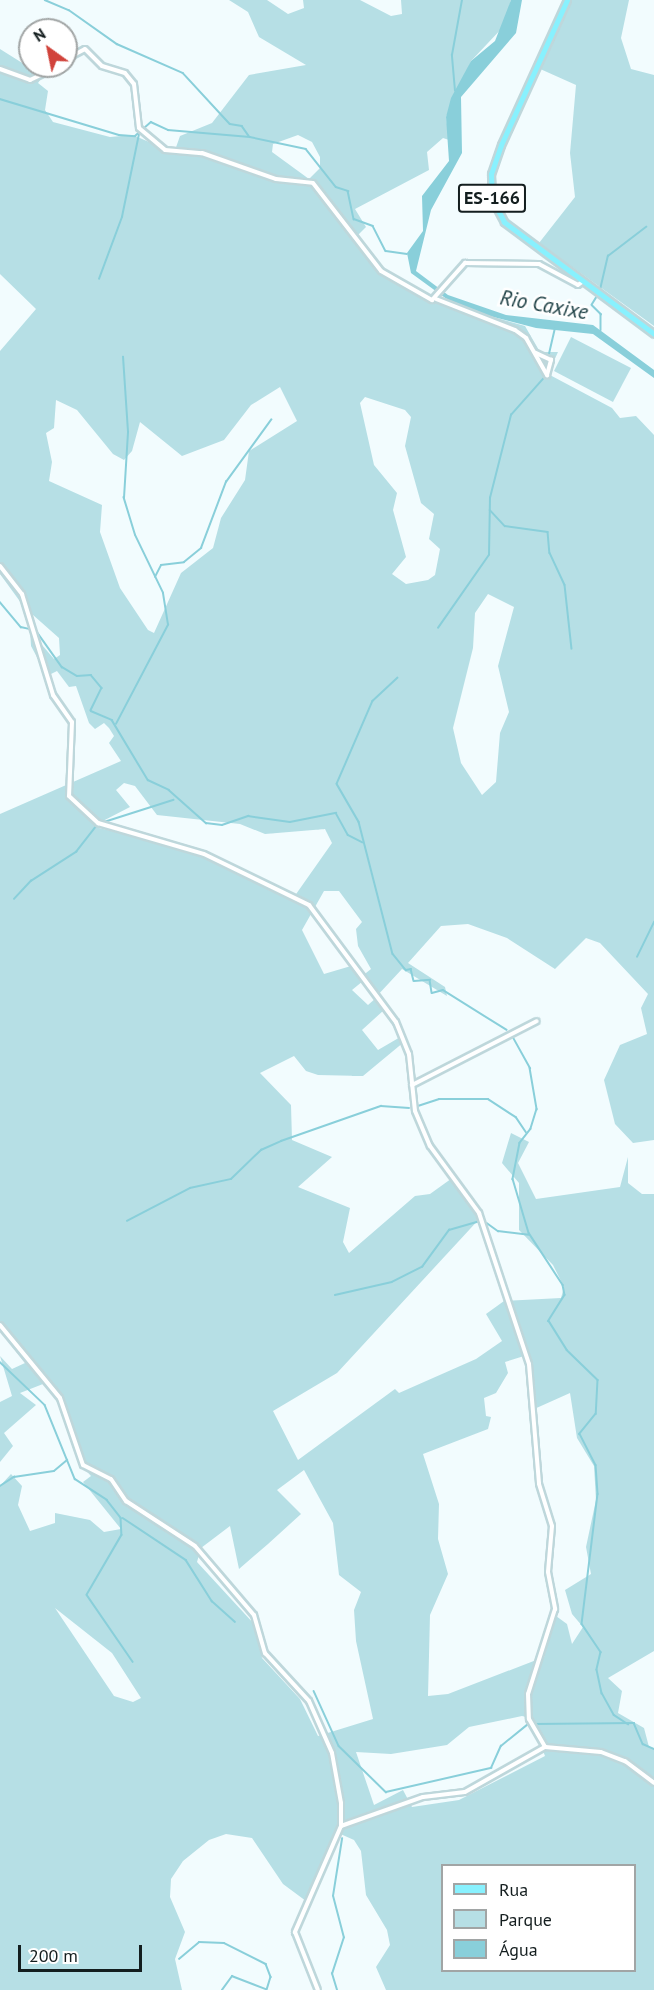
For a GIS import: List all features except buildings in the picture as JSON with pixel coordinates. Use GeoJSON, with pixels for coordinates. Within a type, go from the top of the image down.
{"type":"FeatureCollection","features":[{"type":"Feature","properties":{"kind":"main road","name":"ES-166"},"geometry":{"type":"LineString","coordinates":[[567,0],[501,145],[491,174],[492,199],[504,222],[654,334]]}},
{"type":"Feature","properties":{"kind":"street"},"geometry":{"type":"LineString","coordinates":[[78,53],[85,49],[102,66],[125,74],[134,84],[139,128],[165,150],[202,153],[276,179],[313,183],[381,272],[515,330],[536,353],[547,375],[551,360],[536,353]]}},
{"type":"Feature","properties":{"kind":"street"},"geometry":{"type":"LineString","coordinates":[[0,69],[18,76]]}},
{"type":"Feature","properties":{"kind":"street"},"geometry":{"type":"LineString","coordinates":[[437,298],[465,262],[540,264],[578,285],[582,282]]}},
{"type":"Feature","properties":{"kind":"street"},"geometry":{"type":"LineString","coordinates":[[0,566],[21,594],[53,695],[72,722],[69,796],[98,823],[204,854],[309,905],[396,1022],[410,1054],[415,1111],[430,1146],[459,1179],[495,1249],[505,1301],[529,1364],[539,1484],[552,1526],[548,1572],[555,1623],[528,1694],[529,1719],[545,1747]]}},
{"type":"Feature","properties":{"kind":"street"},"geometry":{"type":"LineString","coordinates":[[412,1085],[537,1021]]}},
{"type":"Feature","properties":{"kind":"street"},"geometry":{"type":"LineString","coordinates":[[0,1325],[60,1398],[84,1465],[111,1479],[126,1501],[181,1534],[254,1615],[262,1648],[309,1701],[332,1753],[341,1826],[295,1932],[318,1990]]}},
{"type":"Feature","properties":{"kind":"street"},"geometry":{"type":"LineString","coordinates":[[341,1826],[423,1797],[465,1792],[545,1747],[602,1752],[625,1761],[654,1783]]}},
{"type":"Feature","properties":{"kind":"green space"},"geometry":{"type":"Polygon","coordinates":[[[229,0],[267,0],[288,14],[304,8],[303,0],[360,0],[391,16],[402,14],[401,0],[511,0],[504,26],[471,61],[446,117],[449,140],[443,138],[427,152],[429,170],[355,209],[366,227],[358,235],[382,271],[434,300],[525,326],[540,352],[558,352],[548,374],[612,408],[620,418],[636,416],[654,435],[654,1140],[633,1143],[615,1124],[604,1080],[620,1045],[647,1034],[641,1008],[648,994],[600,943],[586,938],[555,969],[507,938],[468,924],[441,926],[408,963],[445,987],[447,996],[402,969],[376,997],[363,981],[352,990],[368,1005],[376,998],[384,1010],[362,1030],[378,1050],[402,1036],[404,1042],[363,1076],[318,1075],[306,1071],[294,1056],[260,1073],[291,1105],[292,1140],[332,1157],[298,1187],[350,1208],[343,1242],[349,1253],[415,1196],[430,1194],[455,1176],[482,1216],[337,1373],[273,1411],[298,1460],[395,1389],[399,1393],[476,1359],[502,1341],[486,1314],[504,1301],[561,1298],[564,1287],[553,1265],[519,1230],[519,1183],[502,1163],[511,1133],[529,1142],[518,1163],[536,1199],[620,1187],[628,1157],[628,1183],[642,1194],[654,1194],[654,1651],[608,1678],[622,1691],[618,1713],[644,1728],[649,1747],[654,1748],[654,1990],[386,1990],[376,1967],[390,1945],[387,1930],[366,1895],[361,1851],[354,1840],[336,1832],[310,1904],[283,1884],[252,1838],[226,1834],[209,1840],[183,1861],[171,1879],[170,1897],[185,1932],[175,1959],[182,1990],[0,1990],[0,1486],[11,1474],[22,1486],[18,1505],[30,1531],[55,1523],[55,1513],[90,1520],[104,1532],[121,1529],[83,1482],[91,1476],[79,1463],[56,1397],[43,1384],[20,1393],[36,1405],[4,1433],[13,1446],[0,1462],[0,1402],[12,1396],[0,1356],[12,1369],[25,1363],[0,1331],[0,814],[121,761],[109,743],[114,736],[109,728],[104,723],[95,729],[89,723],[76,686],[69,687],[57,671],[47,676],[31,646],[30,631],[54,659],[60,655],[59,638],[24,607],[0,574],[0,351],[36,309],[0,274],[0,49],[18,60],[18,78],[42,78],[38,83],[48,91],[45,110],[53,122],[110,137],[133,135],[174,153],[180,136],[212,123],[249,75],[306,65],[259,37],[248,12],[229,0]],[[298,135],[273,144],[272,152],[309,179],[320,168],[320,157],[312,142],[298,135]],[[280,387],[251,405],[224,440],[182,456],[140,422],[132,451],[124,460],[113,454],[77,410],[56,400],[54,428],[46,433],[52,462],[49,481],[102,505],[100,532],[120,588],[148,630],[154,633],[181,573],[213,548],[221,518],[245,480],[249,451],[297,421],[280,387]],[[365,397],[360,403],[374,465],[397,493],[393,510],[406,557],[392,574],[406,584],[428,580],[435,575],[440,549],[429,539],[434,514],[421,503],[405,446],[411,417],[405,410],[365,397]],[[488,594],[475,613],[473,648],[453,728],[461,763],[482,795],[496,782],[500,733],[509,712],[498,666],[514,607],[488,594]],[[124,783],[116,790],[130,807],[99,823],[99,828],[178,847],[294,897],[332,843],[325,829],[265,834],[240,824],[157,815],[135,786],[124,783]],[[324,891],[302,930],[324,974],[351,966],[361,977],[371,969],[358,946],[356,929],[362,922],[339,891],[324,891]],[[524,1356],[505,1362],[508,1373],[496,1393],[484,1398],[486,1416],[491,1417],[488,1429],[423,1454],[439,1504],[438,1539],[448,1574],[430,1615],[428,1696],[448,1694],[544,1657],[556,1616],[567,1624],[572,1644],[583,1627],[572,1614],[565,1590],[591,1574],[586,1547],[596,1500],[594,1466],[577,1438],[570,1393],[532,1410],[524,1356]],[[304,1470],[277,1490],[301,1514],[268,1544],[239,1569],[230,1526],[201,1548],[197,1562],[255,1625],[262,1658],[300,1699],[318,1736],[373,1719],[356,1641],[354,1610],[361,1592],[339,1575],[333,1523],[304,1470]],[[55,1608],[114,1696],[133,1702],[141,1698],[112,1653],[55,1608]],[[522,1716],[469,1727],[447,1745],[391,1754],[356,1752],[374,1805],[403,1790],[412,1807],[459,1800],[545,1756],[530,1718],[522,1716]]]}},
{"type":"Feature","properties":{"kind":"green space"},"geometry":{"type":"Polygon","coordinates":[[[567,0],[629,0],[621,38],[631,69],[654,75],[654,326],[539,243],[575,197],[570,153],[576,85],[538,68],[567,0]]]}},
{"type":"Feature","properties":{"kind":"green space"},"geometry":{"type":"Polygon","coordinates":[[[571,337],[631,368],[613,402],[554,371],[571,337]]]}},
{"type":"Feature","properties":{"kind":"water"},"geometry":{"type":"Polygon","coordinates":[[[511,0],[522,0],[516,33],[461,97],[462,153],[431,210],[416,271],[448,295],[506,315],[593,325],[654,370],[654,378],[593,334],[536,328],[459,308],[411,273],[407,253],[423,231],[422,196],[449,161],[446,117],[451,98],[471,61],[495,41],[511,0]]]}},
{"type":"Feature","properties":{"kind":"waterway"},"geometry":{"type":"LineString","coordinates":[[45,0],[69,10],[117,44],[183,73],[230,124],[242,126],[249,136]]}},
{"type":"Feature","properties":{"kind":"waterway"},"geometry":{"type":"LineString","coordinates":[[455,91],[452,55],[462,0]]}},
{"type":"Feature","properties":{"kind":"waterway"},"geometry":{"type":"LineString","coordinates":[[0,99],[119,135],[135,136],[151,122],[168,130],[250,137],[306,149],[336,187],[348,191],[354,219],[373,226],[386,251],[407,254]]}},
{"type":"Feature","properties":{"kind":"waterway"},"geometry":{"type":"LineString","coordinates":[[99,279],[122,217],[139,134]]}},
{"type":"Feature","properties":{"kind":"waterway"},"geometry":{"type":"LineString","coordinates":[[600,290],[608,256],[646,227]]}},
{"type":"Feature","properties":{"kind":"waterway","name":"Rio Caxixe"},"geometry":{"type":"LineString","coordinates":[[597,297],[592,305],[601,314],[601,330]]}},
{"type":"Feature","properties":{"kind":"waterway","name":"Rio Caxixe"},"geometry":{"type":"LineString","coordinates":[[549,354],[555,329]]}},
{"type":"Feature","properties":{"kind":"waterway"},"geometry":{"type":"LineString","coordinates":[[116,724],[168,625],[163,593],[135,535],[124,498],[128,432],[123,357]]}},
{"type":"Feature","properties":{"kind":"waterway"},"geometry":{"type":"LineString","coordinates":[[438,628],[489,555],[490,498],[511,415],[543,379]]}},
{"type":"Feature","properties":{"kind":"waterway"},"geometry":{"type":"LineString","coordinates":[[155,577],[161,565],[184,562],[201,548],[226,482],[271,420]]}},
{"type":"Feature","properties":{"kind":"waterway"},"geometry":{"type":"LineString","coordinates":[[490,510],[505,526],[548,532],[550,553],[565,585],[572,649]]}},
{"type":"Feature","properties":{"kind":"waterway"},"geometry":{"type":"LineString","coordinates":[[0,602],[21,627],[30,629]]}},
{"type":"Feature","properties":{"kind":"waterway"},"geometry":{"type":"LineString","coordinates":[[35,629],[62,667],[77,676],[91,675],[102,688],[91,711],[112,720],[148,780],[169,790],[206,823],[222,825],[248,816],[290,822],[336,813],[348,835],[362,842]]}},
{"type":"Feature","properties":{"kind":"waterway"},"geometry":{"type":"LineString","coordinates":[[398,678],[373,701],[337,784],[359,822],[393,954],[406,970],[411,969],[414,981],[430,980],[432,993],[443,990],[507,1030]]}},
{"type":"Feature","properties":{"kind":"waterway"},"geometry":{"type":"LineString","coordinates":[[101,823],[173,800]]}},
{"type":"Feature","properties":{"kind":"waterway"},"geometry":{"type":"LineString","coordinates":[[14,899],[31,881],[76,852],[97,825]]}},
{"type":"Feature","properties":{"kind":"waterway"},"geometry":{"type":"LineString","coordinates":[[637,957],[654,922]]}},
{"type":"Feature","properties":{"kind":"waterway"},"geometry":{"type":"LineString","coordinates":[[512,1035],[530,1068],[537,1109],[531,1129],[520,1143],[513,1179],[529,1233],[563,1285],[565,1295],[549,1321],[567,1350],[598,1380],[596,1414],[580,1434],[596,1465],[598,1494],[582,1624],[601,1652],[597,1670],[602,1693],[614,1715],[628,1724]]}},
{"type":"Feature","properties":{"kind":"waterway"},"geometry":{"type":"LineString","coordinates":[[418,1106],[439,1099],[488,1099],[516,1117],[526,1132]]}},
{"type":"Feature","properties":{"kind":"waterway"},"geometry":{"type":"LineString","coordinates":[[127,1221],[190,1188],[231,1179],[261,1150],[281,1141],[381,1106],[409,1108]]}},
{"type":"Feature","properties":{"kind":"waterway"},"geometry":{"type":"LineString","coordinates":[[335,1295],[392,1282],[422,1267],[449,1230],[480,1221]]}},
{"type":"Feature","properties":{"kind":"waterway"},"geometry":{"type":"LineString","coordinates":[[487,1223],[498,1231],[529,1235]]}},
{"type":"Feature","properties":{"kind":"waterway"},"geometry":{"type":"LineString","coordinates":[[0,1362],[45,1405],[75,1479],[107,1500],[121,1518],[122,1535],[87,1595],[133,1662]]}},
{"type":"Feature","properties":{"kind":"waterway"},"geometry":{"type":"LineString","coordinates":[[0,1486],[14,1477],[54,1471],[67,1460]]}},
{"type":"Feature","properties":{"kind":"waterway"},"geometry":{"type":"LineString","coordinates":[[123,1518],[186,1560],[212,1601],[235,1622]]}},
{"type":"Feature","properties":{"kind":"waterway"},"geometry":{"type":"LineString","coordinates":[[314,1691],[339,1746],[386,1792],[491,1768],[501,1746],[528,1724]]}},
{"type":"Feature","properties":{"kind":"waterway"},"geometry":{"type":"LineString","coordinates":[[534,1724],[634,1723],[643,1744],[654,1749]]}},
{"type":"Feature","properties":{"kind":"waterway"},"geometry":{"type":"LineString","coordinates":[[337,1990],[332,1974],[344,1938],[333,1896],[342,1839]]}},
{"type":"Feature","properties":{"kind":"waterway"},"geometry":{"type":"LineString","coordinates":[[179,1959],[199,1942],[224,1943],[266,1964],[271,1977],[267,1990]]}},
{"type":"Feature","properties":{"kind":"waterway"},"geometry":{"type":"LineString","coordinates":[[222,1990],[232,1976],[266,1989]]}}]}
